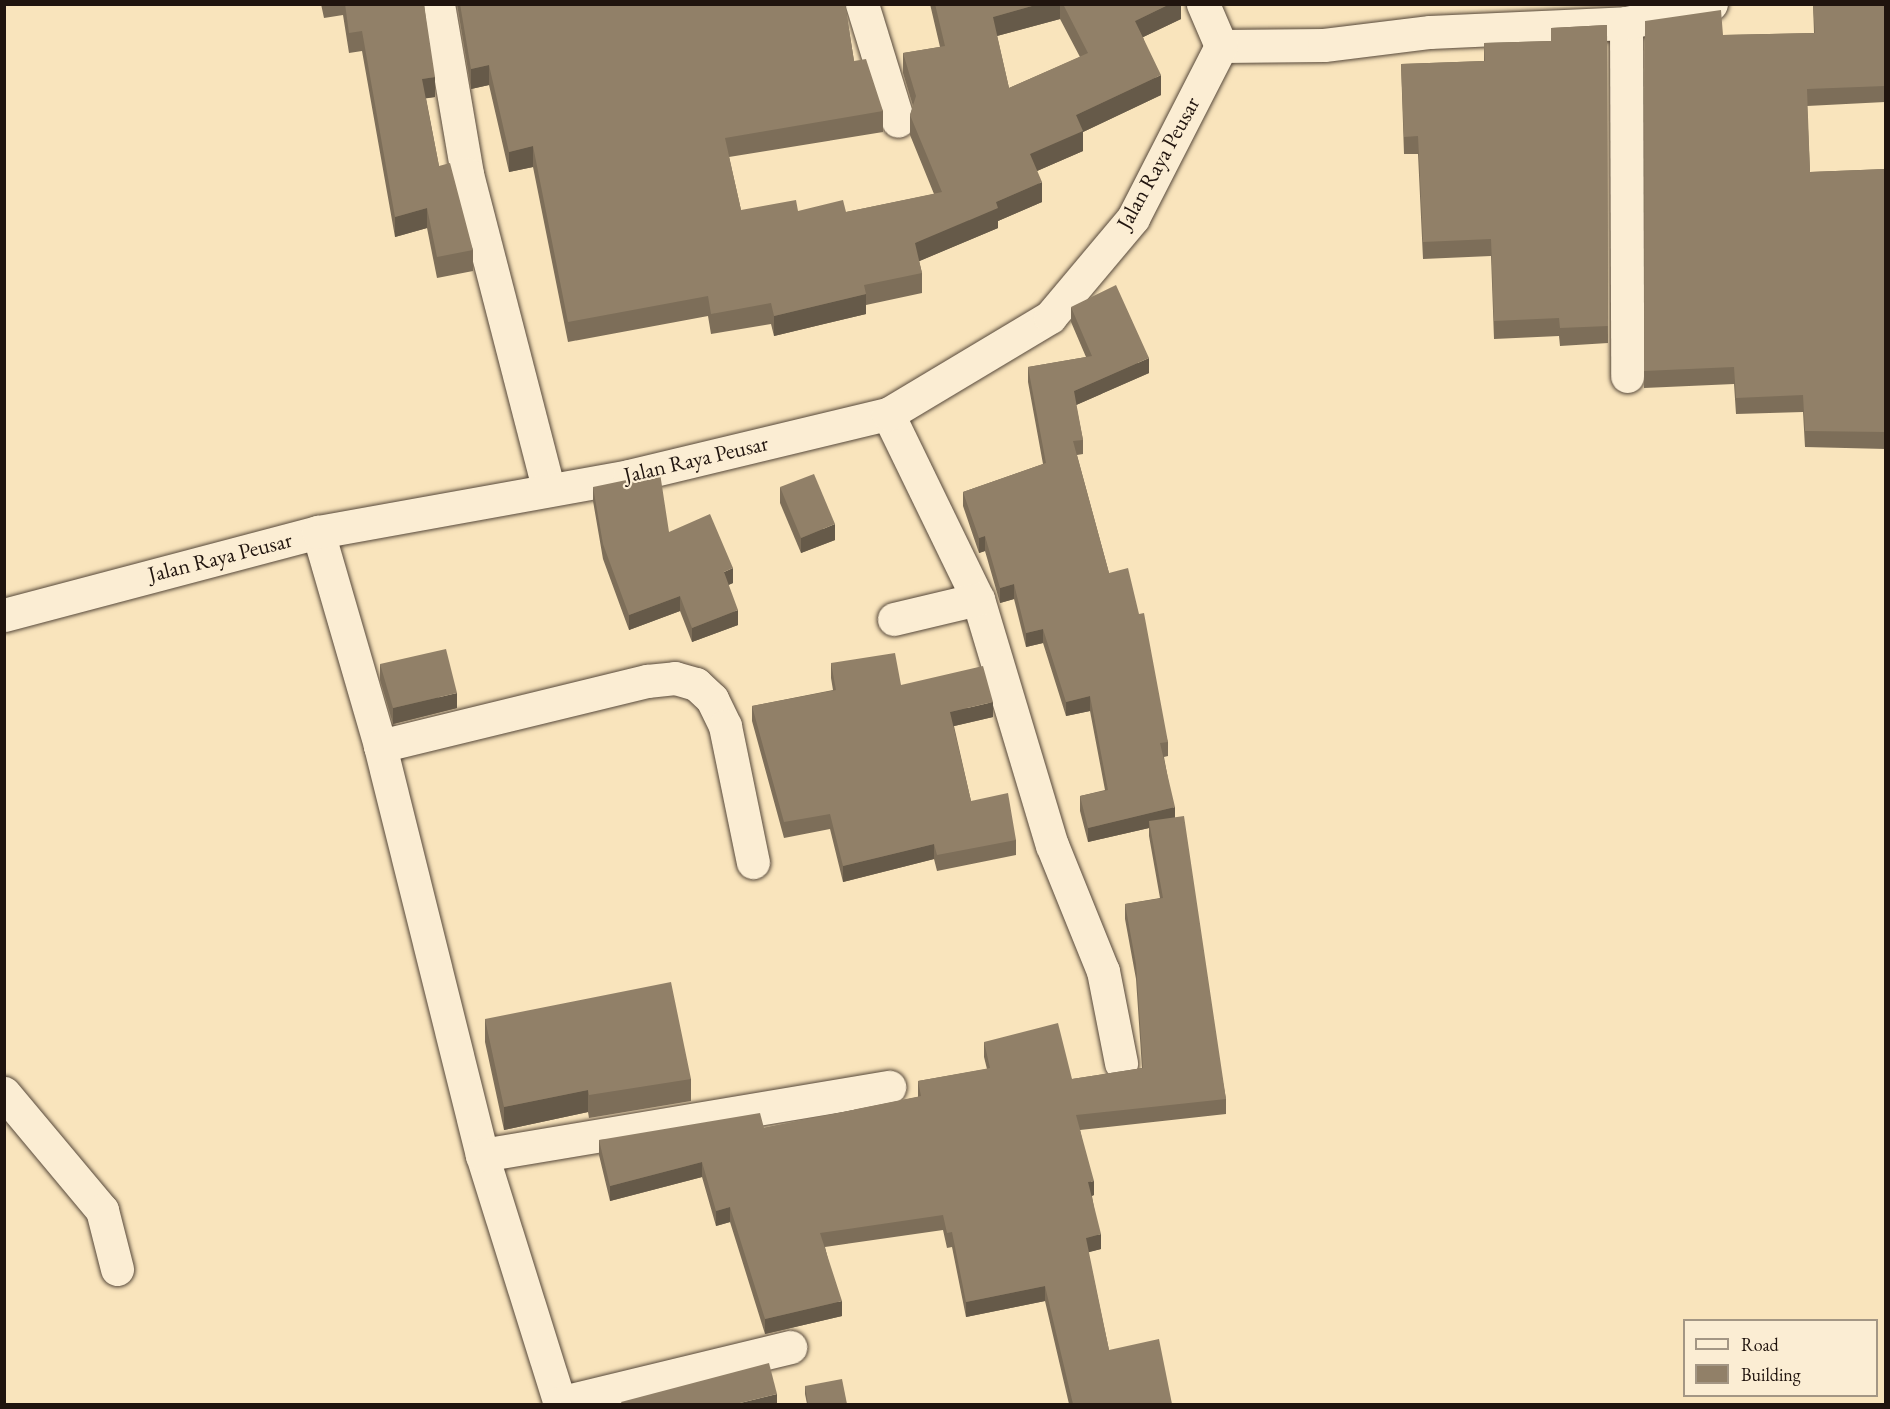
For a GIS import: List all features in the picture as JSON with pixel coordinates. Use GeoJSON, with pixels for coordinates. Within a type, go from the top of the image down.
{"type":"FeatureCollection","features":[{"type":"Feature","properties":{"kind":"street"},"geometry":{"type":"LineString","coordinates":[[438,4],[467,174],[549,490]]}},
{"type":"Feature","properties":{"kind":"street"},"geometry":{"type":"LineString","coordinates":[[862,4],[898,122]]}},
{"type":"Feature","properties":{"kind":"street"},"geometry":{"type":"LineString","coordinates":[[1203,4],[1221,46],[1324,45],[1430,32],[1626,23],[1712,4]]}},
{"type":"Feature","properties":{"kind":"street"},"geometry":{"type":"LineString","coordinates":[[1626,23],[1627,376]]}},
{"type":"Feature","properties":{"kind":"street","name":"Jalan Raya Peusar"},"geometry":{"type":"LineString","coordinates":[[4,615],[318,532],[549,490],[888,414],[1050,317],[1133,218],[1221,46]]}},
{"type":"Feature","properties":{"kind":"street"},"geometry":{"type":"LineString","coordinates":[[888,414],[978,599],[1052,845],[1103,971],[1121,1063]]}},
{"type":"Feature","properties":{"kind":"street"},"geometry":{"type":"LineString","coordinates":[[318,532],[380,746],[482,1155],[559,1404],[790,1347]]}},
{"type":"Feature","properties":{"kind":"street"},"geometry":{"type":"LineString","coordinates":[[894,619],[978,599]]}},
{"type":"Feature","properties":{"kind":"street"},"geometry":{"type":"LineString","coordinates":[[380,746],[675,678],[696,684],[712,699],[725,726],[753,862]]}},
{"type":"Feature","properties":{"kind":"street"},"geometry":{"type":"LineString","coordinates":[[482,1155],[889,1087]]}},
{"type":"Feature","properties":{"kind":"street"},"geometry":{"type":"LineString","coordinates":[[4,1093],[102,1210],[117,1269]]}},
{"type":"Feature","properties":{"kind":"building"},"geometry":{"type":"Polygon","coordinates":[[[345,4],[424,4],[435,77],[422,79],[439,166],[450,163],[473,250],[437,257],[427,208],[395,217],[362,31],[349,33],[345,4]]]}},
{"type":"Feature","properties":{"kind":"building"},"geometry":{"type":"Polygon","coordinates":[[[460,4],[845,4],[854,61],[866,59],[883,111],[725,138],[741,210],[796,200],[798,211],[843,200],[846,212],[942,192],[910,115],[916,96],[903,53],[945,46],[935,4],[1039,4],[993,17],[1009,88],[1088,53],[1063,4],[1170,4],[1135,21],[1161,75],[1076,115],[1083,131],[1030,154],[1042,182],[996,202],[998,208],[915,243],[922,273],[864,285],[866,294],[774,316],[771,303],[711,314],[708,296],[568,322],[533,146],[509,152],[489,65],[471,69],[460,4]]]}},
{"type":"Feature","properties":{"kind":"building"},"geometry":{"type":"Polygon","coordinates":[[[1813,4],[1886,4],[1886,102],[1885,86],[1807,89],[1810,172],[1886,169],[1886,432],[1805,431],[1803,395],[1736,398],[1734,367],[1644,371],[1645,21],[1721,10],[1723,35],[1815,33],[1813,4]]]}},
{"type":"Feature","properties":{"kind":"building"},"geometry":{"type":"Polygon","coordinates":[[[1607,25],[1608,326],[1560,328],[1559,318],[1494,321],[1491,239],[1423,242],[1418,136],[1404,137],[1401,64],[1485,61],[1484,43],[1551,41],[1551,28],[1607,25]]]}},
{"type":"Feature","properties":{"kind":"building"},"geometry":{"type":"Polygon","coordinates":[[[1116,285],[1149,358],[1074,391],[1083,440],[1073,441],[1109,573],[1128,568],[1139,614],[1144,613],[1168,742],[1160,743],[1175,807],[1088,828],[1080,796],[1108,790],[1090,696],[1066,702],[1043,629],[1026,633],[1014,584],[1000,588],[985,536],[979,538],[963,492],[1046,463],[1028,367],[1092,356],[1071,307],[1116,285]]]}},
{"type":"Feature","properties":{"kind":"building"},"geometry":{"type":"Polygon","coordinates":[[[660,473],[669,532],[710,514],[733,568],[724,572],[738,610],[692,628],[680,596],[629,615],[603,544],[593,487],[660,473]]]}},
{"type":"Feature","properties":{"kind":"building"},"geometry":{"type":"Polygon","coordinates":[[[814,474],[835,524],[801,538],[780,487],[814,474]]]}},
{"type":"Feature","properties":{"kind":"building"},"geometry":{"type":"Polygon","coordinates":[[[446,649],[457,693],[393,708],[380,664],[446,649]]]}},
{"type":"Feature","properties":{"kind":"building"},"geometry":{"type":"Polygon","coordinates":[[[895,653],[901,685],[983,666],[993,702],[950,712],[971,801],[1008,793],[1016,840],[937,855],[934,844],[843,866],[830,814],[784,822],[752,706],[836,690],[831,663],[895,653]]]}},
{"type":"Feature","properties":{"kind":"building"},"geometry":{"type":"Polygon","coordinates":[[[1184,816],[1226,1099],[1076,1115],[1094,1181],[1088,1182],[1101,1234],[1086,1238],[1109,1350],[1159,1339],[1172,1404],[1073,1404],[1045,1286],[966,1302],[952,1232],[947,1233],[943,1215],[820,1233],[842,1301],[765,1319],[730,1207],[716,1211],[702,1162],[610,1186],[599,1140],[760,1113],[764,1128],[921,1096],[918,1081],[990,1068],[984,1042],[1058,1023],[1072,1079],[1143,1068],[1136,964],[1125,904],[1163,898],[1149,821],[1184,816]]]}},
{"type":"Feature","properties":{"kind":"building"},"geometry":{"type":"Polygon","coordinates":[[[671,982],[691,1079],[589,1095],[588,1090],[504,1107],[485,1019],[671,982]]]}},
{"type":"Feature","properties":{"kind":"building"},"geometry":{"type":"Polygon","coordinates":[[[769,1363],[777,1394],[736,1404],[622,1404],[621,1402],[769,1363]]]}},
{"type":"Feature","properties":{"kind":"building"},"geometry":{"type":"Polygon","coordinates":[[[842,1379],[847,1404],[808,1404],[805,1386],[842,1379]]]}}]}
